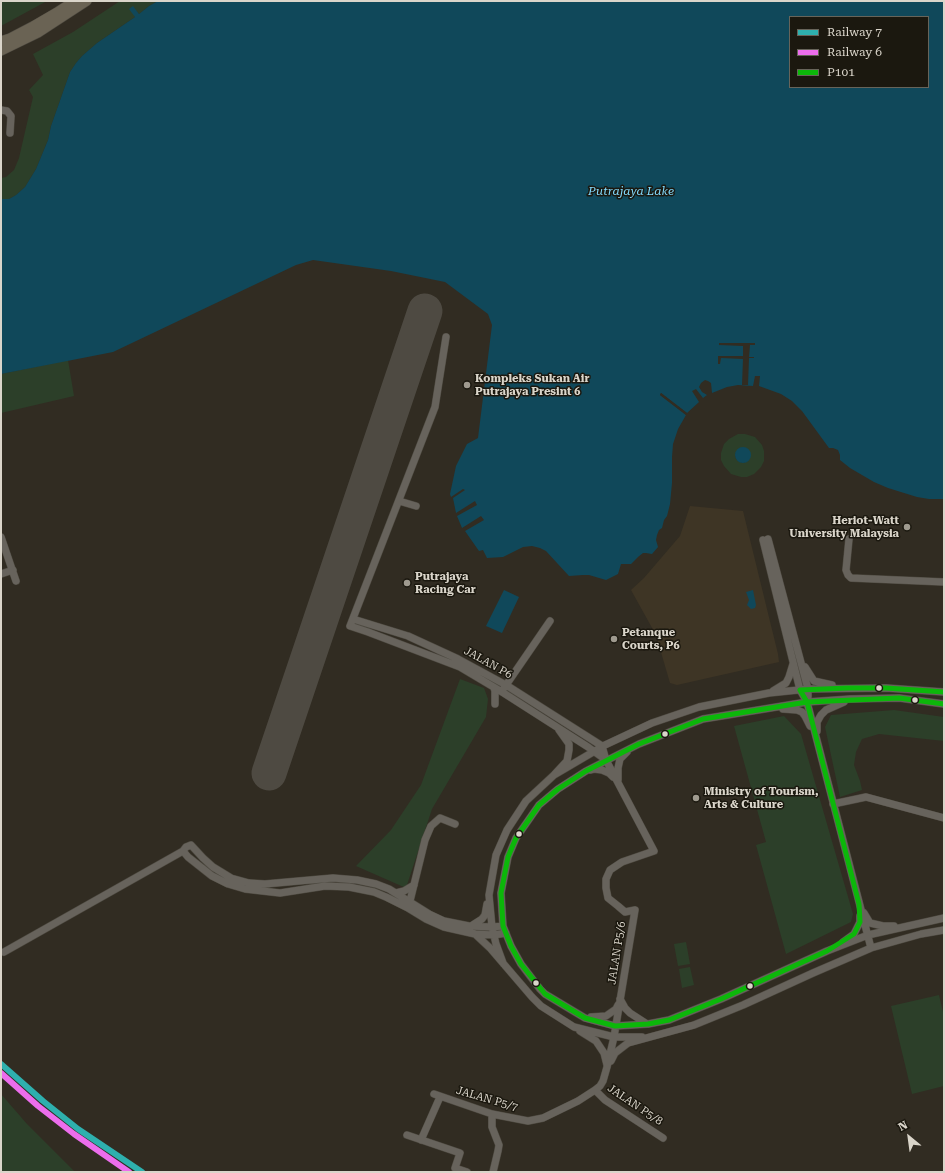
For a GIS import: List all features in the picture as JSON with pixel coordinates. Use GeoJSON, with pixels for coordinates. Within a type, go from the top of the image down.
{"type":"FeatureCollection","features":[{"type":"Feature","properties":{"kind":"main road"},"geometry":{"type":"LineString","coordinates":[[1,41],[33,26],[74,1]]}},
{"type":"Feature","properties":{"kind":"main road"},"geometry":{"type":"LineString","coordinates":[[1,51],[38,33],[87,1]]}},
{"type":"Feature","properties":{"kind":"street"},"geometry":{"type":"LineString","coordinates":[[1,110],[7,111],[11,116],[10,133]]}},
{"type":"Feature","properties":{"kind":"street"},"geometry":{"type":"LineString","coordinates":[[352,622],[435,407],[446,337]]}},
{"type":"Feature","properties":{"kind":"street"},"geometry":{"type":"LineString","coordinates":[[399,501],[416,506]]}},
{"type":"Feature","properties":{"kind":"street"},"geometry":{"type":"LineString","coordinates":[[1,537],[16,581]]}},
{"type":"Feature","properties":{"kind":"street"},"geometry":{"type":"LineString","coordinates":[[850,539],[846,570],[851,578],[944,582]]}},
{"type":"Feature","properties":{"kind":"street"},"geometry":{"type":"LineString","coordinates":[[766,540],[796,659],[800,690],[807,702],[871,948]]}},
{"type":"Feature","properties":{"kind":"street"},"geometry":{"type":"LineString","coordinates":[[1,574],[13,570]]}},
{"type":"Feature","properties":{"kind":"street"},"geometry":{"type":"LineString","coordinates":[[504,688],[550,621]]}},
{"type":"Feature","properties":{"kind":"street","name":"JALAN P6"},"geometry":{"type":"LineString","coordinates":[[352,622],[368,632],[460,668],[494,688],[504,688]]}},
{"type":"Feature","properties":{"kind":"street","name":"JALAN P6"},"geometry":{"type":"LineString","coordinates":[[352,622],[408,636],[458,659],[602,746]]}},
{"type":"Feature","properties":{"kind":"street"},"geometry":{"type":"LineString","coordinates":[[796,659],[814,680],[823,684],[848,688]]}},
{"type":"Feature","properties":{"kind":"street"},"geometry":{"type":"LineString","coordinates":[[796,659],[808,689],[807,702]]}},
{"type":"Feature","properties":{"kind":"street"},"geometry":{"type":"LineString","coordinates":[[769,693],[786,683],[796,659]]}},
{"type":"Feature","properties":{"kind":"street"},"geometry":{"type":"LineString","coordinates":[[922,690],[942,687],[944,685]]}},
{"type":"Feature","properties":{"kind":"street"},"geometry":{"type":"LineString","coordinates":[[494,688],[496,696],[495,704],[503,698],[509,696]]}},
{"type":"Feature","properties":{"kind":"street","name":"JALAN P6"},"geometry":{"type":"LineString","coordinates":[[504,688],[509,696],[595,751],[606,760]]}},
{"type":"Feature","properties":{"kind":"street"},"geometry":{"type":"LineString","coordinates":[[554,775],[602,746],[652,723],[699,707],[769,693],[808,689],[886,688],[944,692]]}},
{"type":"Feature","properties":{"kind":"street"},"geometry":{"type":"LineString","coordinates":[[944,704],[898,698],[807,702],[703,719],[639,744],[586,771],[558,789],[539,805],[516,838],[508,857],[501,893],[503,926],[511,946],[521,964],[540,990],[585,1018],[615,1026],[648,1024],[669,1020],[721,999],[827,951],[868,935],[944,919]]}},
{"type":"Feature","properties":{"kind":"street"},"geometry":{"type":"LineString","coordinates":[[817,741],[817,722],[821,715],[826,710],[850,699]]}},
{"type":"Feature","properties":{"kind":"street"},"geometry":{"type":"LineString","coordinates":[[754,710],[777,709],[797,710],[802,712],[817,741]]}},
{"type":"Feature","properties":{"kind":"street"},"geometry":{"type":"LineString","coordinates":[[469,926],[482,920],[485,915],[496,855],[507,830],[526,801],[567,761],[569,744],[557,727]]}},
{"type":"Feature","properties":{"kind":"street"},"geometry":{"type":"LineString","coordinates":[[618,783],[618,768],[620,760],[624,755],[639,744]]}},
{"type":"Feature","properties":{"kind":"street"},"geometry":{"type":"LineString","coordinates":[[602,746],[606,760]]}},
{"type":"Feature","properties":{"kind":"street","name":"JALAN P5/6"},"geometry":{"type":"LineString","coordinates":[[606,760],[654,851],[622,862],[610,870],[606,879],[608,898],[626,912],[635,910],[614,1037],[607,1067]]}},
{"type":"Feature","properties":{"kind":"street"},"geometry":{"type":"LineString","coordinates":[[586,771],[594,769],[609,772],[618,783]]}},
{"type":"Feature","properties":{"kind":"street"},"geometry":{"type":"LineString","coordinates":[[833,804],[866,797],[944,818]]}},
{"type":"Feature","properties":{"kind":"street"},"geometry":{"type":"LineString","coordinates":[[409,904],[425,840],[431,826],[440,818],[455,824]]}},
{"type":"Feature","properties":{"kind":"street"},"geometry":{"type":"LineString","coordinates":[[4,952],[183,851],[186,847],[191,845],[213,867],[231,878],[249,883],[265,884],[334,878],[357,880],[376,884],[389,889],[396,893],[426,919],[444,927],[475,934],[494,935],[506,933]]}},
{"type":"Feature","properties":{"kind":"street"},"geometry":{"type":"LineString","coordinates":[[183,851],[188,857],[212,876],[228,884],[245,889],[280,893],[325,886],[350,887],[374,892],[409,904],[444,921],[469,926],[503,926]]}},
{"type":"Feature","properties":{"kind":"street"},"geometry":{"type":"LineString","coordinates":[[396,893],[404,891],[414,885]]}},
{"type":"Feature","properties":{"kind":"street"},"geometry":{"type":"LineString","coordinates":[[489,895],[492,927],[503,963]]}},
{"type":"Feature","properties":{"kind":"street"},"geometry":{"type":"LineString","coordinates":[[860,904],[870,923],[883,926],[907,926]]}},
{"type":"Feature","properties":{"kind":"street"},"geometry":{"type":"LineString","coordinates":[[827,951],[854,934],[860,922],[860,904]]}},
{"type":"Feature","properties":{"kind":"street"},"geometry":{"type":"LineString","coordinates":[[607,1067],[615,1054],[628,1044],[694,1025],[743,1005],[871,948],[921,934],[944,930]]}},
{"type":"Feature","properties":{"kind":"street"},"geometry":{"type":"LineString","coordinates":[[475,934],[485,942],[541,1006],[596,1041],[604,1053],[607,1067]]}},
{"type":"Feature","properties":{"kind":"street"},"geometry":{"type":"LineString","coordinates":[[807,960],[813,973]]}},
{"type":"Feature","properties":{"kind":"street"},"geometry":{"type":"LineString","coordinates":[[585,1018],[606,1016],[616,1009],[620,998]]}},
{"type":"Feature","properties":{"kind":"street"},"geometry":{"type":"LineString","coordinates":[[620,998],[625,1008],[630,1013],[648,1024]]}},
{"type":"Feature","properties":{"kind":"street"},"geometry":{"type":"LineString","coordinates":[[574,1027],[614,1037],[650,1037]]}},
{"type":"Feature","properties":{"kind":"street","name":"JALAN P5/7"},"geometry":{"type":"LineString","coordinates":[[421,1140],[437,1095],[492,1114],[528,1121],[536,1120],[578,1101],[595,1090],[600,1086],[607,1067]]}},
{"type":"Feature","properties":{"kind":"street","name":"JALAN P5/8"},"geometry":{"type":"LineString","coordinates":[[595,1090],[605,1100],[663,1138]]}},
{"type":"Feature","properties":{"kind":"street"},"geometry":{"type":"LineString","coordinates":[[492,1114],[492,1127],[499,1145],[493,1172]]}},
{"type":"Feature","properties":{"kind":"street"},"geometry":{"type":"LineString","coordinates":[[407,1136],[460,1153],[455,1168],[467,1172]]}},
{"type":"Feature","properties":{"kind":"shaded area"},"geometry":{"type":"Polygon","coordinates":[[[690,506],[743,511],[779,662],[677,685],[670,683],[656,635],[631,590],[644,578],[680,536],[690,506]]]}},
{"type":"Feature","properties":{"kind":"green space"},"geometry":{"type":"Polygon","coordinates":[[[1,1],[47,1],[1,26],[1,1]]]}},
{"type":"Feature","properties":{"kind":"green space"},"geometry":{"type":"Polygon","coordinates":[[[120,1],[158,1],[139,14],[133,7],[135,17],[97,43],[76,63],[70,72],[51,126],[48,140],[36,169],[25,187],[16,195],[9,199],[1,199],[1,178],[6,177],[14,170],[19,158],[33,97],[29,90],[43,75],[33,54],[73,32],[120,1]]]}},
{"type":"Feature","properties":{"kind":"green space"},"geometry":{"type":"Polygon","coordinates":[[[68,360],[74,396],[1,413],[1,374],[68,360]]]}},
{"type":"Feature","properties":{"kind":"green space"},"geometry":{"type":"Polygon","coordinates":[[[738,434],[745,434],[755,437],[762,445],[764,451],[764,461],[761,467],[754,474],[747,477],[741,477],[731,474],[724,466],[721,460],[721,453],[724,444],[738,434]],[[743,448],[739,449],[735,454],[736,459],[744,463],[750,458],[749,452],[743,448]]]}},
{"type":"Feature","properties":{"kind":"green space"},"geometry":{"type":"Polygon","coordinates":[[[460,679],[484,688],[488,699],[486,717],[432,809],[406,888],[356,866],[391,830],[421,785],[460,679]]]}},
{"type":"Feature","properties":{"kind":"green space"},"geometry":{"type":"Polygon","coordinates":[[[894,710],[944,717],[944,741],[879,734],[862,739],[856,752],[854,765],[862,790],[840,797],[825,727],[831,715],[894,710]]]}},
{"type":"Feature","properties":{"kind":"green space"},"geometry":{"type":"Polygon","coordinates":[[[784,716],[801,734],[853,914],[851,922],[786,954],[756,845],[766,842],[734,726],[784,716]]]}},
{"type":"Feature","properties":{"kind":"green space"},"geometry":{"type":"Polygon","coordinates":[[[686,942],[690,964],[678,966],[674,944],[686,942]]]}},
{"type":"Feature","properties":{"kind":"green space"},"geometry":{"type":"Polygon","coordinates":[[[690,967],[694,985],[682,988],[679,969],[690,967]]]}},
{"type":"Feature","properties":{"kind":"green space"},"geometry":{"type":"Polygon","coordinates":[[[939,995],[944,1016],[944,1086],[912,1094],[891,1006],[939,995]]]}},
{"type":"Feature","properties":{"kind":"green space"},"geometry":{"type":"Polygon","coordinates":[[[1,1094],[27,1124],[75,1172],[1,1172],[1,1094]]]}},
{"type":"Feature","properties":{"kind":"water","name":"Putrajaya Lake"},"geometry":{"type":"Polygon","coordinates":[[[158,1],[944,1],[944,499],[917,497],[888,488],[874,482],[850,468],[840,460],[838,450],[829,448],[802,411],[792,401],[781,394],[759,386],[760,376],[755,376],[753,386],[738,385],[727,387],[712,393],[711,383],[705,380],[699,387],[702,392],[707,395],[703,398],[696,389],[692,391],[699,402],[687,413],[661,393],[660,395],[686,415],[678,429],[673,444],[670,504],[662,528],[659,530],[657,535],[656,540],[658,547],[652,554],[643,553],[631,564],[621,564],[618,574],[606,580],[589,575],[569,576],[546,551],[532,546],[523,547],[503,557],[487,558],[483,550],[479,551],[465,531],[484,520],[481,516],[462,528],[457,516],[477,505],[475,501],[456,513],[453,498],[465,490],[463,489],[451,497],[450,494],[456,466],[467,444],[478,438],[492,325],[488,314],[445,282],[391,271],[313,260],[296,265],[113,352],[1,374],[1,199],[9,199],[16,195],[25,187],[36,169],[48,140],[51,126],[70,72],[76,63],[97,43],[135,17],[129,9],[133,6],[139,14],[158,1]]]}},
{"type":"Feature","properties":{"kind":"water"},"geometry":{"type":"Polygon","coordinates":[[[743,447],[750,452],[751,455],[746,462],[743,463],[736,458],[735,455],[740,448],[743,447]]]}},
{"type":"Feature","properties":{"kind":"water"},"geometry":{"type":"Polygon","coordinates":[[[504,590],[519,597],[502,633],[486,626],[504,590]]]}},
{"type":"Feature","properties":{"kind":"water"},"geometry":{"type":"Polygon","coordinates":[[[753,590],[756,605],[755,608],[751,609],[747,605],[749,600],[746,592],[753,590]]]}},
{"type":"Feature","properties":{"kind":"pier"},"geometry":{"type":"Polygon","coordinates":[[[719,343],[755,343],[755,345],[750,345],[749,357],[754,358],[749,358],[748,385],[742,385],[743,359],[721,358],[720,364],[718,364],[718,356],[743,356],[743,346],[719,345],[719,343]]]}},
{"type":"Feature","properties":{"kind":"pier"},"geometry":{"type":"Polygon","coordinates":[[[661,393],[687,413],[686,415],[660,395],[661,393]]]}},
{"type":"Feature","properties":{"kind":"runway"},"geometry":{"type":"LineString","coordinates":[[269,773],[425,311]]}},
{"type":"Feature","properties":{"kind":"rail line","name":"7"},"geometry":{"type":"LineString","coordinates":[[1,1064],[78,1129],[142,1172]]}},
{"type":"Feature","properties":{"kind":"rail line","name":"6"},"geometry":{"type":"LineString","coordinates":[[1,1073],[38,1106],[74,1134],[129,1172]]}},
{"type":"Feature","properties":{"kind":"transit line","name":"P101"},"geometry":{"type":"LineString","coordinates":[[807,702],[800,690],[886,688],[944,692]]}},
{"type":"Feature","properties":{"kind":"transit line","name":"P101"},"geometry":{"type":"LineString","coordinates":[[807,702],[899,698],[944,704]]}},
{"type":"Feature","properties":{"kind":"transit line","name":"P101"},"geometry":{"type":"LineString","coordinates":[[807,702],[859,904],[860,922],[854,934],[827,951],[721,999],[669,1020],[648,1024],[615,1026],[585,1018],[545,994],[521,964],[511,946],[503,926],[501,893],[508,857],[516,838],[539,805],[558,789],[586,771],[639,744],[703,719],[807,702]]}},
{"type":"Feature","properties":{"kind":"place","name":"Kompleks Sukan Air Putrajaya Presint 6"},"geometry":{"type":"Point","coordinates":[467,385]}},
{"type":"Feature","properties":{"kind":"place","name":"Heriot-Watt University Malaysia"},"geometry":{"type":"Point","coordinates":[907,527]}},
{"type":"Feature","properties":{"kind":"place","name":"Putrajaya Racing Car"},"geometry":{"type":"Point","coordinates":[407,583]}},
{"type":"Feature","properties":{"kind":"place","name":"Petanque Courts, P6"},"geometry":{"type":"Point","coordinates":[614,639]}},
{"type":"Feature","properties":{"kind":"place","name":"Ministry of Tourism, Arts & Culture"},"geometry":{"type":"Point","coordinates":[696,798]}}]}
